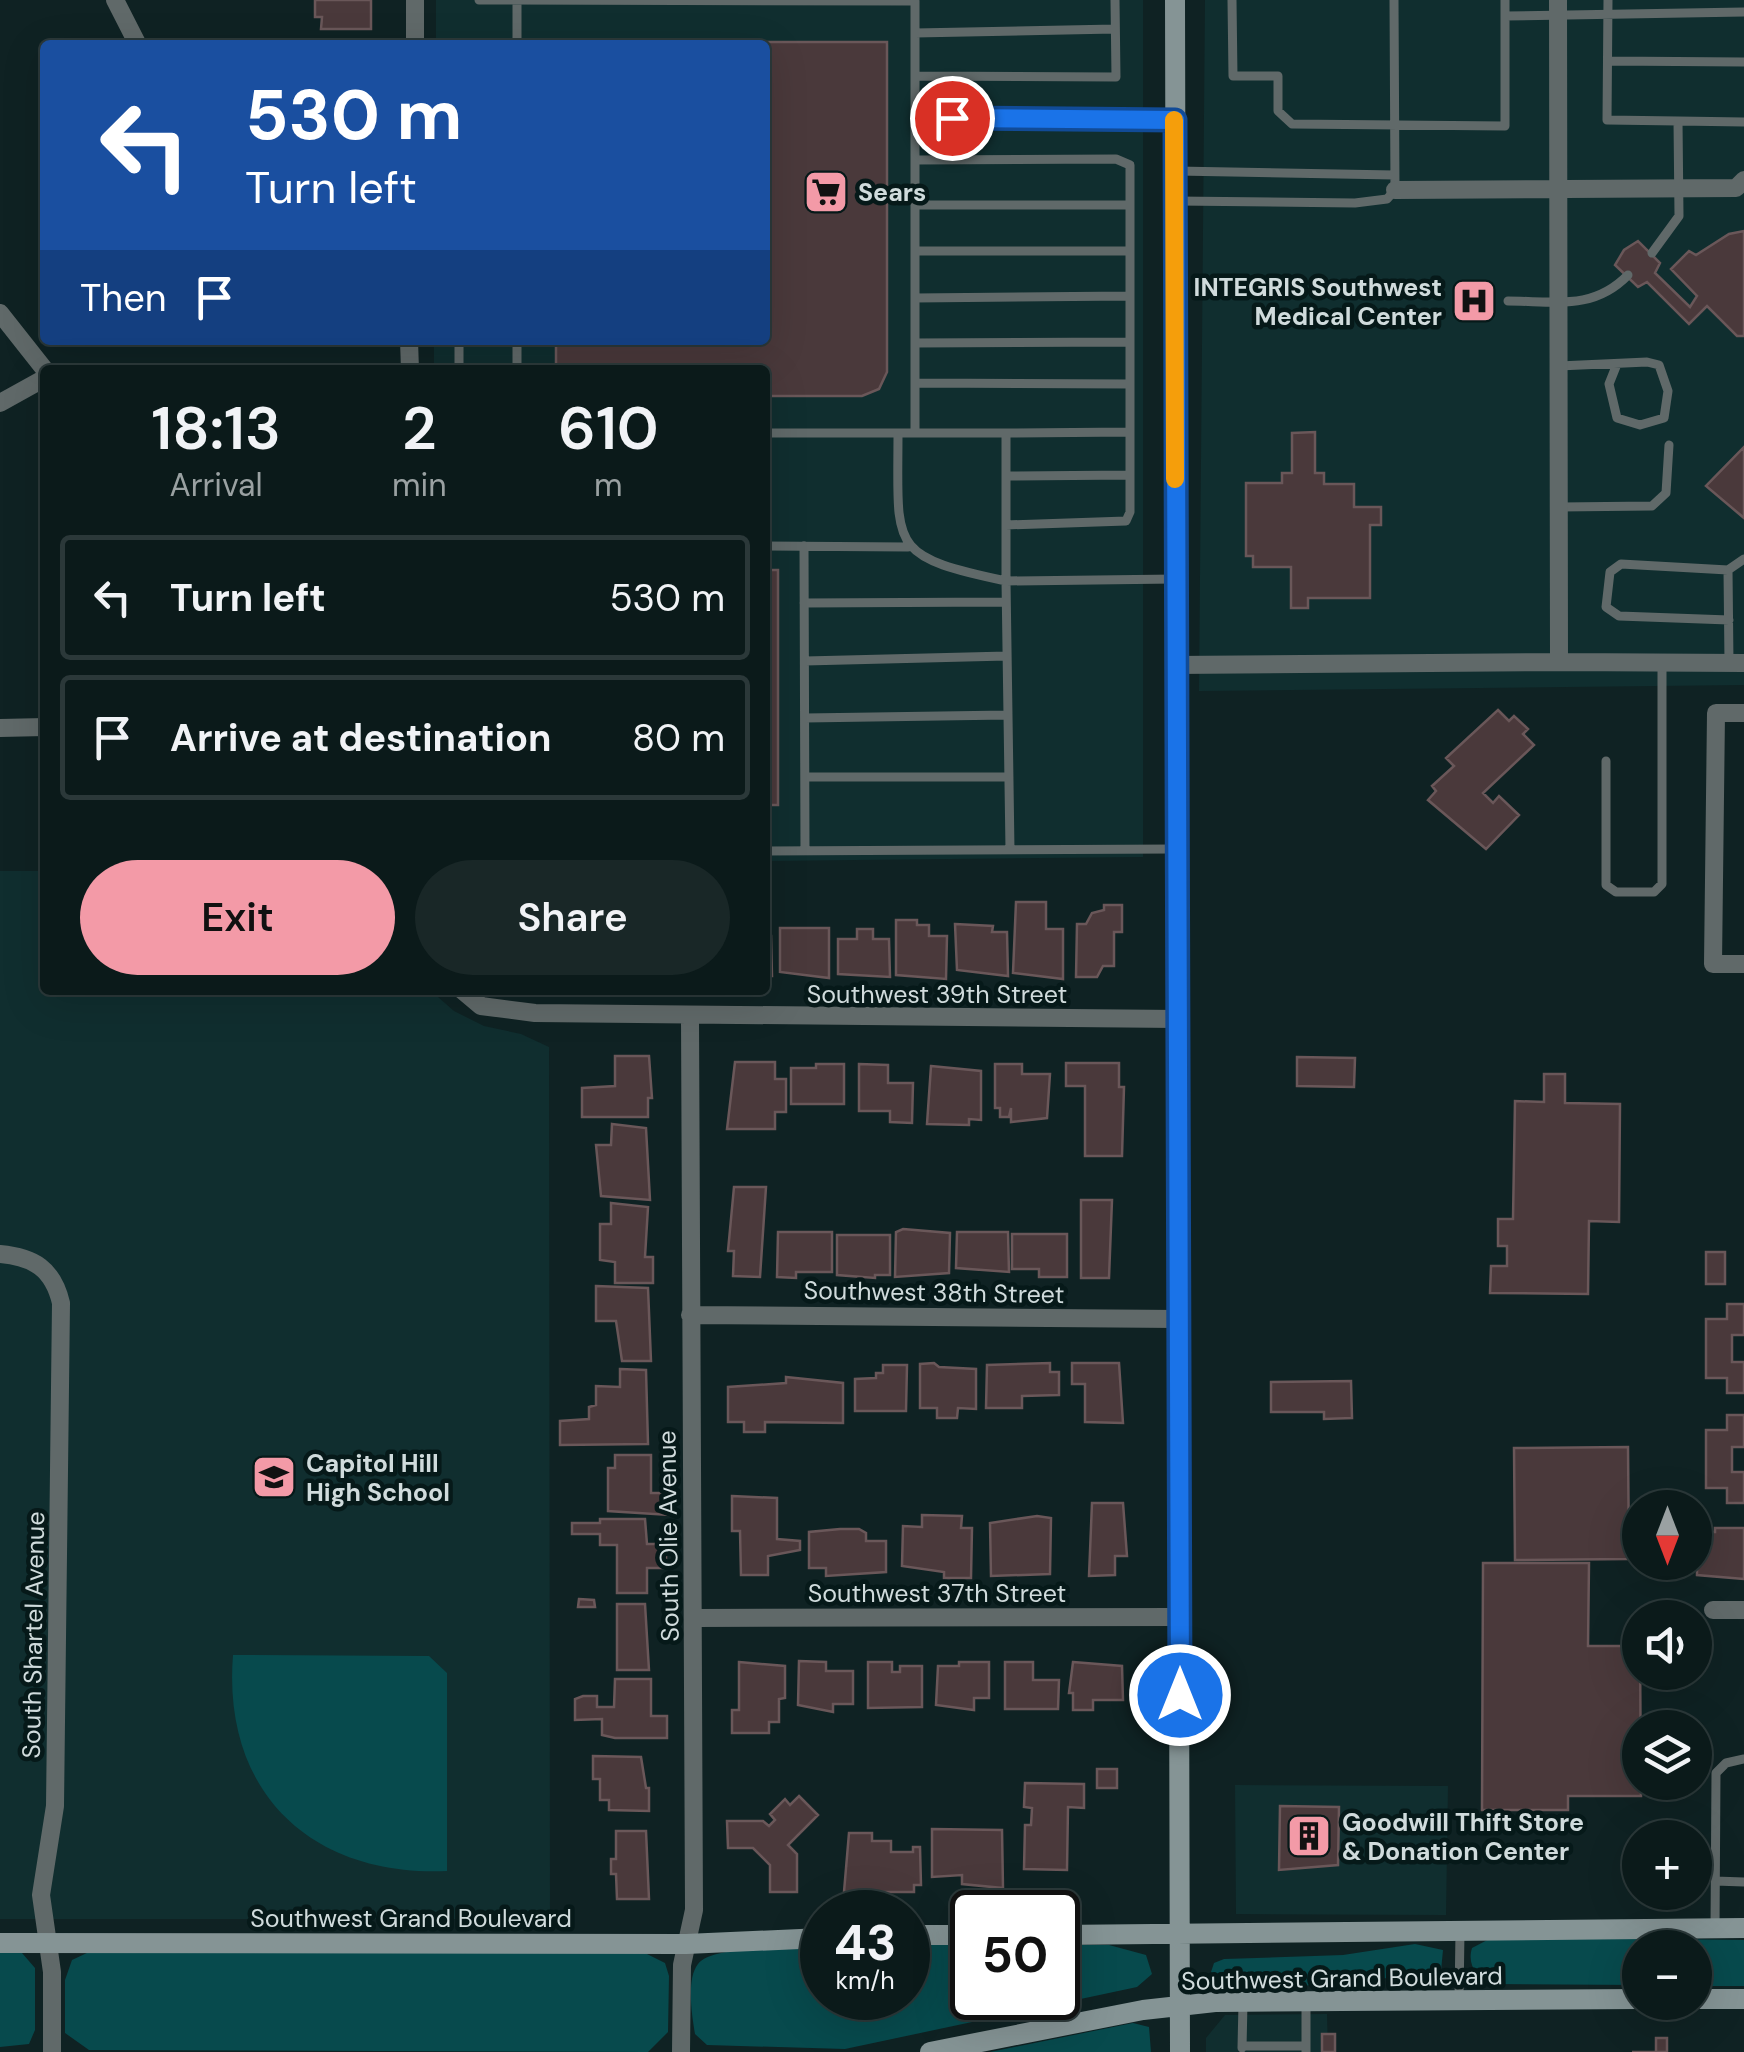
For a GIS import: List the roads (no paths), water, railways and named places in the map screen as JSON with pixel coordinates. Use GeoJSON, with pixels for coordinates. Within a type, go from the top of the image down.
{"type":"FeatureCollection","features":[{"type":"Feature","properties":{"kind":"street"},"geometry":{"type":"LineString","coordinates":[[115,0],[135,40]]}},
{"type":"Feature","properties":{"kind":"street"},"geometry":{"type":"LineString","coordinates":[[414,0],[414,40]]}},
{"type":"Feature","properties":{"kind":"street"},"geometry":{"type":"LineString","coordinates":[[1175,0],[1174,849],[1178,1019],[1180,2052]]}},
{"type":"Feature","properties":{"kind":"street"},"geometry":{"type":"LineString","coordinates":[[1558,7],[1560,662]]}},
{"type":"Feature","properties":{"kind":"street"},"geometry":{"type":"LineString","coordinates":[[1395,182],[1558,191],[1736,188],[1744,180]]}},
{"type":"Feature","properties":{"kind":"street"},"geometry":{"type":"LineString","coordinates":[[0,313],[40,367]]}},
{"type":"Feature","properties":{"kind":"street"},"geometry":{"type":"LineString","coordinates":[[0,402],[40,377]]}},
{"type":"Feature","properties":{"kind":"street"},"geometry":{"type":"LineString","coordinates":[[1174,666],[1737,663]]}},
{"type":"Feature","properties":{"kind":"street"},"geometry":{"type":"LineString","coordinates":[[1744,713],[1716,712],[1713,964],[1744,964]]}},
{"type":"Feature","properties":{"kind":"street"},"geometry":{"type":"LineString","coordinates":[[0,728],[40,727]]}},
{"type":"Feature","properties":{"kind":"street","name":"Southwest 39th Street"},"geometry":{"type":"LineString","coordinates":[[468,995],[482,1006],[535,1013],[690,1018],[1178,1019]]}},
{"type":"Feature","properties":{"kind":"street","name":"South Olie Avenue"},"geometry":{"type":"LineString","coordinates":[[681,2052],[682,1965],[694,1910],[690,1018]]}},
{"type":"Feature","properties":{"kind":"street","name":"South Shartel Avenue"},"geometry":{"type":"LineString","coordinates":[[0,1254],[32,1260],[50,1273],[61,1314],[55,1806],[42,1896],[52,2052]]}},
{"type":"Feature","properties":{"kind":"street","name":"Southwest 38th Street"},"geometry":{"type":"LineString","coordinates":[[690,1315],[1178,1319]]}},
{"type":"Feature","properties":{"kind":"street"},"geometry":{"type":"LineString","coordinates":[[1713,1610],[1744,1610]]}},
{"type":"Feature","properties":{"kind":"street","name":"Southwest 37th Street"},"geometry":{"type":"LineString","coordinates":[[695,1618],[1180,1618]]}},
{"type":"Feature","properties":{"kind":"street","name":"Southwest Grand Boulevard"},"geometry":{"type":"LineString","coordinates":[[1080,1935],[1744,1928]]}},
{"type":"Feature","properties":{"kind":"street","name":"Southwest Grand Boulevard"},"geometry":{"type":"LineString","coordinates":[[0,1943],[686,1944],[800,1939]]}},
{"type":"Feature","properties":{"kind":"street","name":"Southwest Grand Boulevard"},"geometry":{"type":"LineString","coordinates":[[930,2052],[1179,2006],[1244,2000],[1622,1999]]}},
{"type":"Feature","properties":{"kind":"street"},"geometry":{"type":"LineString","coordinates":[[1712,1999],[1744,1999]]}},
{"type":"Feature","properties":{"kind":"lane"},"geometry":{"type":"LineString","coordinates":[[479,0],[915,2],[915,432]]}},
{"type":"Feature","properties":{"kind":"lane"},"geometry":{"type":"LineString","coordinates":[[915,76],[1116,77],[1115,0]]}},
{"type":"Feature","properties":{"kind":"lane"},"geometry":{"type":"LineString","coordinates":[[1232,0],[1233,76],[1278,76],[1278,111],[1292,124],[1394,126],[1505,126],[1505,0]]}},
{"type":"Feature","properties":{"kind":"lane"},"geometry":{"type":"LineString","coordinates":[[1175,201],[1366,203],[1387,199],[1395,182],[1394,0]]}},
{"type":"Feature","properties":{"kind":"lane"},"geometry":{"type":"LineString","coordinates":[[1608,0],[1608,120],[1744,122]]}},
{"type":"Feature","properties":{"kind":"lane"},"geometry":{"type":"LineString","coordinates":[[517,2],[517,40]]}},
{"type":"Feature","properties":{"kind":"lane"},"geometry":{"type":"LineString","coordinates":[[1505,16],[1558,7],[1608,14],[1744,12]]}},
{"type":"Feature","properties":{"kind":"lane"},"geometry":{"type":"LineString","coordinates":[[915,33],[1115,29]]}},
{"type":"Feature","properties":{"kind":"lane"},"geometry":{"type":"LineString","coordinates":[[1608,62],[1744,62]]}},
{"type":"Feature","properties":{"kind":"lane"},"geometry":{"type":"LineString","coordinates":[[915,118],[1175,120]]}},
{"type":"Feature","properties":{"kind":"lane"},"geometry":{"type":"LineString","coordinates":[[1652,254],[1678,216],[1678,121]]}},
{"type":"Feature","properties":{"kind":"lane"},"geometry":{"type":"LineString","coordinates":[[915,160],[1116,158],[1130,165],[1130,476],[1126,521],[1006,525]]}},
{"type":"Feature","properties":{"kind":"lane"},"geometry":{"type":"LineString","coordinates":[[1175,171],[1395,182]]}},
{"type":"Feature","properties":{"kind":"lane"},"geometry":{"type":"LineString","coordinates":[[915,205],[1130,205]]}},
{"type":"Feature","properties":{"kind":"lane"},"geometry":{"type":"LineString","coordinates":[[915,252],[1130,252]]}},
{"type":"Feature","properties":{"kind":"lane"},"geometry":{"type":"LineString","coordinates":[[1508,300],[1596,300],[1628,276]]}},
{"type":"Feature","properties":{"kind":"lane"},"geometry":{"type":"LineString","coordinates":[[915,298],[1130,296]]}},
{"type":"Feature","properties":{"kind":"lane"},"geometry":{"type":"LineString","coordinates":[[915,343],[1130,342]]}},
{"type":"Feature","properties":{"kind":"lane"},"geometry":{"type":"LineString","coordinates":[[1559,366],[1616,364],[1659,365],[1668,391],[1664,418],[1640,425],[1617,418],[1609,384],[1616,364]]}},
{"type":"Feature","properties":{"kind":"lane"},"geometry":{"type":"LineString","coordinates":[[915,383],[1130,384]]}},
{"type":"Feature","properties":{"kind":"lane"},"geometry":{"type":"LineString","coordinates":[[1006,432],[1010,850]]}},
{"type":"Feature","properties":{"kind":"lane"},"geometry":{"type":"LineString","coordinates":[[770,433],[1130,432]]}},
{"type":"Feature","properties":{"kind":"lane"},"geometry":{"type":"LineString","coordinates":[[898,433],[898,521],[908,547]]}},
{"type":"Feature","properties":{"kind":"lane"},"geometry":{"type":"LineString","coordinates":[[1560,507],[1652,506],[1666,493],[1668,446]]}},
{"type":"Feature","properties":{"kind":"lane"},"geometry":{"type":"LineString","coordinates":[[1007,476],[1130,476]]}},
{"type":"Feature","properties":{"kind":"lane"},"geometry":{"type":"LineString","coordinates":[[770,546],[908,547],[942,567],[1006,581],[1176,578]]}},
{"type":"Feature","properties":{"kind":"lane"},"geometry":{"type":"LineString","coordinates":[[804,546],[805,850]]}},
{"type":"Feature","properties":{"kind":"lane"},"geometry":{"type":"LineString","coordinates":[[1737,663],[1729,620],[1728,570],[1737,559],[1744,559]]}},
{"type":"Feature","properties":{"kind":"lane"},"geometry":{"type":"LineString","coordinates":[[1728,570],[1621,564],[1610,572],[1606,606],[1619,616],[1729,620]]}},
{"type":"Feature","properties":{"kind":"lane"},"geometry":{"type":"LineString","coordinates":[[804,603],[1006,602]]}},
{"type":"Feature","properties":{"kind":"lane"},"geometry":{"type":"LineString","coordinates":[[805,661],[1007,656]]}},
{"type":"Feature","properties":{"kind":"lane"},"geometry":{"type":"LineString","coordinates":[[1606,761],[1606,885],[1616,892],[1654,892],[1662,884],[1662,662]]}},
{"type":"Feature","properties":{"kind":"lane"},"geometry":{"type":"LineString","coordinates":[[805,718],[1008,714]]}},
{"type":"Feature","properties":{"kind":"lane"},"geometry":{"type":"LineString","coordinates":[[805,776],[1009,776]]}},
{"type":"Feature","properties":{"kind":"lane"},"geometry":{"type":"LineString","coordinates":[[770,851],[1174,849]]}},
{"type":"Feature","properties":{"kind":"lane"},"geometry":{"type":"LineString","coordinates":[[1715,1929],[1716,1773],[1726,1763],[1744,1759]]}},
{"type":"Feature","properties":{"kind":"lane"},"geometry":{"type":"LineString","coordinates":[[1715,1881],[1744,1882]]}},
{"type":"Feature","properties":{"kind":"lane"},"geometry":{"type":"LineString","coordinates":[[1458,1998],[1460,1930]]}},
{"type":"Feature","properties":{"kind":"lane"},"geometry":{"type":"LineString","coordinates":[[1244,2000],[1242,2049],[1306,2049],[1306,1999]]}},
{"type":"Feature","properties":{"kind":"place","name":"Sears"},"geometry":{"type":"Point","coordinates":[826,192]}},
{"type":"Feature","properties":{"kind":"place","name":"INTEGRIS Southwest Medical Center"},"geometry":{"type":"Point","coordinates":[1474,301]}},
{"type":"Feature","properties":{"kind":"place","name":"Capitol Hill High School"},"geometry":{"type":"Point","coordinates":[274,1477]}},
{"type":"Feature","properties":{"kind":"place","name":"Goodwill Thift Store & Donation Center"},"geometry":{"type":"Point","coordinates":[1309,1836]}}]}
